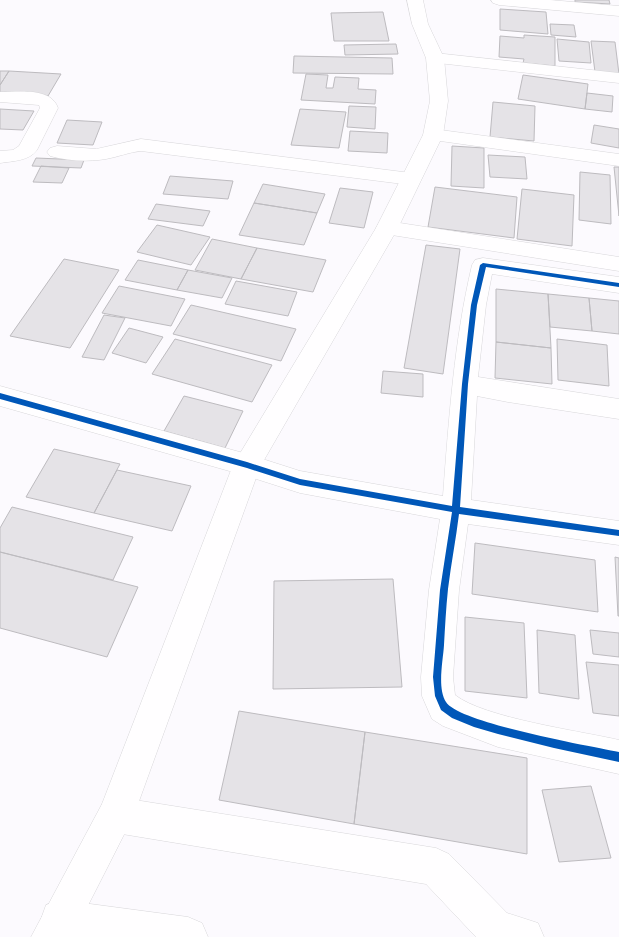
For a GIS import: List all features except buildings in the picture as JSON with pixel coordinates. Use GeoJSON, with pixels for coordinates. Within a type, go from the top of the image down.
{"type":"FeatureCollection","features":[{"type":"Feature","properties":{"kind":"street"},"geometry":{"type":"LineString","coordinates":[[188,937],[55,928],[116,814],[247,465],[386,228],[432,135],[439,101],[435,58],[420,24],[416,0]]}},
{"type":"Feature","properties":{"kind":"street"},"geometry":{"type":"LineString","coordinates":[[499,0],[619,11]]}},
{"type":"Feature","properties":{"kind":"street"},"geometry":{"type":"LineString","coordinates":[[435,58],[619,78]]}},
{"type":"Feature","properties":{"kind":"street"},"geometry":{"type":"LineString","coordinates":[[0,97],[42,99],[47,102],[49,108],[27,150],[18,155],[0,157]]}},
{"type":"Feature","properties":{"kind":"street"},"geometry":{"type":"LineString","coordinates":[[432,135],[619,160]]}},
{"type":"Feature","properties":{"kind":"street"},"geometry":{"type":"LineString","coordinates":[[57,152],[84,155],[101,154],[141,145],[411,179]]}},
{"type":"Feature","properties":{"kind":"street"},"geometry":{"type":"LineString","coordinates":[[386,228],[619,264]]}},
{"type":"Feature","properties":{"kind":"street"},"geometry":{"type":"LineString","coordinates":[[619,285],[483,265],[474,305],[465,384],[456,510],[444,590],[436,677],[438,691],[444,706],[459,717],[525,736],[619,757]]}},
{"type":"Feature","properties":{"kind":"street"},"geometry":{"type":"LineString","coordinates":[[465,384],[508,393],[619,408]]}},
{"type":"Feature","properties":{"kind":"street"},"geometry":{"type":"LineString","coordinates":[[0,396],[247,465],[300,482],[456,510],[619,533]]}},
{"type":"Feature","properties":{"kind":"street"},"geometry":{"type":"LineString","coordinates":[[116,814],[436,867],[502,935]]}},
{"type":"Feature","properties":{"kind":"cycle path"},"geometry":{"type":"LineString","coordinates":[[619,285],[483,265],[474,305],[465,384],[456,510],[444,590],[437,677],[440,700],[444,707],[455,715],[498,730],[619,757]]}},
{"type":"Feature","properties":{"kind":"cycle path"},"geometry":{"type":"LineString","coordinates":[[0,396],[247,465],[300,482],[456,510],[619,533]]}}]}
